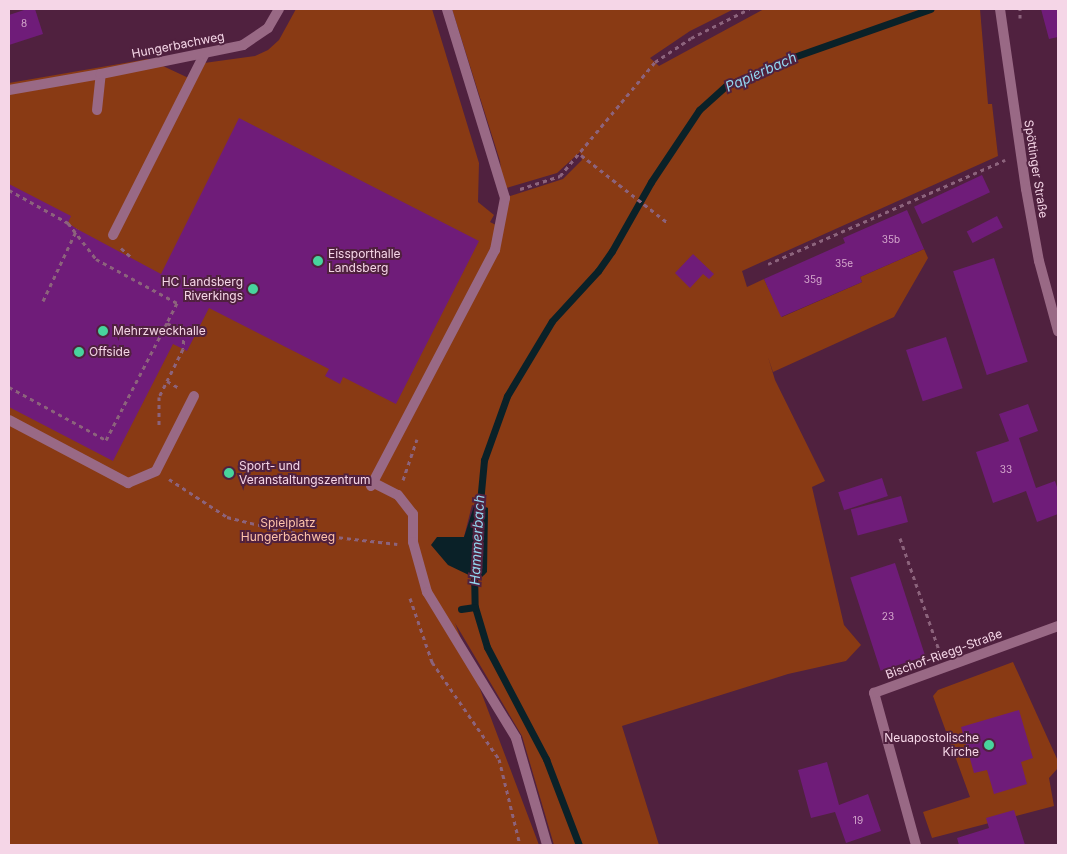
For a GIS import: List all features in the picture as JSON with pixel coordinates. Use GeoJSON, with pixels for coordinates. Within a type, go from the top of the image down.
{"type":"FeatureCollection","features":[{"type":"Feature","properties":{"kind":"street","name":"Hungerbachweg"},"geometry":{"type":"LineString","coordinates":[[9,90],[101,74],[243,45],[258,38],[280,9]]}},
{"type":"Feature","properties":{"kind":"street"},"geometry":{"type":"LineString","coordinates":[[447,9],[505,198],[495,250],[372,484],[398,495],[413,514],[413,542],[427,592],[516,738],[548,845]]}},
{"type":"Feature","properties":{"kind":"street","name":"Spöttinger Straße"},"geometry":{"type":"LineString","coordinates":[[1000,9],[1019,153],[1039,261],[1058,331]]}},
{"type":"Feature","properties":{"kind":"street"},"geometry":{"type":"LineString","coordinates":[[113,235],[205,53]]}},
{"type":"Feature","properties":{"kind":"street"},"geometry":{"type":"LineString","coordinates":[[96,110],[101,74]]}},
{"type":"Feature","properties":{"kind":"street"},"geometry":{"type":"LineString","coordinates":[[9,420],[128,483],[156,471],[194,396]]}},
{"type":"Feature","properties":{"kind":"street","name":"Bischof-Riegg-Straße"},"geometry":{"type":"LineString","coordinates":[[916,845],[874,693],[1058,626]]}},
{"type":"Feature","properties":{"kind":"path"},"geometry":{"type":"LineString","coordinates":[[505,198],[517,189],[560,176],[581,154],[655,62],[691,38],[749,9]]}},
{"type":"Feature","properties":{"kind":"path"},"geometry":{"type":"LineString","coordinates":[[768,264],[1019,153]]}},
{"type":"Feature","properties":{"kind":"path"},"geometry":{"type":"LineString","coordinates":[[581,154],[632,197],[668,223]]}},
{"type":"Feature","properties":{"kind":"path"},"geometry":{"type":"LineString","coordinates":[[9,190],[68,223],[96,260],[177,303],[106,440],[9,387]]}},
{"type":"Feature","properties":{"kind":"path"},"geometry":{"type":"LineString","coordinates":[[42,301],[77,229]]}},
{"type":"Feature","properties":{"kind":"path"},"geometry":{"type":"LineString","coordinates":[[167,323],[184,332],[183,349],[167,381]]}},
{"type":"Feature","properties":{"kind":"path"},"geometry":{"type":"LineString","coordinates":[[156,471],[227,516],[283,531],[403,545]]}},
{"type":"Feature","properties":{"kind":"path"},"geometry":{"type":"LineString","coordinates":[[900,538],[945,667]]}},
{"type":"Feature","properties":{"kind":"path"},"geometry":{"type":"LineString","coordinates":[[409,596],[432,662],[499,759],[520,845]]}},
{"type":"Feature","properties":{"kind":"green space","name":"Spielplatz Hungerbachweg"},"geometry":{"type":"Polygon","coordinates":[[[296,9],[432,9],[479,163],[478,202],[494,215],[490,222],[500,227],[504,198],[563,179],[582,160],[580,152],[557,173],[503,189],[500,161],[452,9],[734,9],[690,31],[650,58],[659,66],[764,9],[980,9],[988,104],[992,104],[998,156],[742,271],[747,287],[764,279],[782,317],[862,282],[860,277],[924,249],[928,258],[894,317],[773,372],[768,357],[775,380],[825,481],[812,487],[844,625],[861,645],[846,661],[788,674],[622,726],[659,845],[554,845],[522,736],[455,623],[539,845],[9,845],[9,83],[148,59],[195,81],[204,63],[255,56],[268,50],[279,40],[296,9]],[[472,505],[464,537],[437,537],[485,575],[488,508],[472,505]]]}},
{"type":"Feature","properties":{"kind":"green space"},"geometry":{"type":"Polygon","coordinates":[[[1013,662],[1058,761],[1058,768],[1049,778],[1054,806],[932,838],[923,812],[970,797],[933,696],[938,690],[1013,662]]]}},
{"type":"Feature","properties":{"kind":"water","name":"Hammerbach"},"geometry":{"type":"Polygon","coordinates":[[[475,503],[488,508],[487,572],[482,577],[473,577],[448,565],[431,545],[437,537],[464,537],[475,503]]]}},
{"type":"Feature","properties":{"kind":"building"},"geometry":{"type":"Polygon","coordinates":[[[27,9],[35,9],[43,34],[9,45],[9,15],[27,9]]]}},
{"type":"Feature","properties":{"kind":"building"},"geometry":{"type":"Polygon","coordinates":[[[1041,9],[1058,9],[1058,37],[1049,39],[1041,9]]]}},
{"type":"Feature","properties":{"kind":"building"},"geometry":{"type":"Polygon","coordinates":[[[239,118],[479,241],[396,404],[343,377],[340,384],[325,376],[329,369],[209,308],[187,351],[173,344],[113,461],[9,407],[9,184],[71,216],[68,223],[77,229],[161,274],[239,118]]]}},
{"type":"Feature","properties":{"kind":"building"},"geometry":{"type":"Polygon","coordinates":[[[982,175],[990,192],[922,224],[914,207],[982,175]]]}},
{"type":"Feature","properties":{"kind":"building"},"geometry":{"type":"Polygon","coordinates":[[[907,210],[924,249],[860,277],[862,282],[781,317],[764,279],[845,243],[843,238],[907,210]]]}},
{"type":"Feature","properties":{"kind":"building"},"geometry":{"type":"Polygon","coordinates":[[[997,216],[1003,228],[973,243],[967,231],[997,216]]]}},
{"type":"Feature","properties":{"kind":"building"},"geometry":{"type":"Polygon","coordinates":[[[693,254],[714,274],[709,279],[703,274],[690,288],[675,273],[693,254]]]}},
{"type":"Feature","properties":{"kind":"building"},"geometry":{"type":"Polygon","coordinates":[[[994,258],[1028,362],[987,375],[953,271],[994,258]]]}},
{"type":"Feature","properties":{"kind":"building"},"geometry":{"type":"Polygon","coordinates":[[[946,337],[963,388],[923,401],[906,350],[946,337]]]}},
{"type":"Feature","properties":{"kind":"building"},"geometry":{"type":"Polygon","coordinates":[[[1028,404],[1038,431],[1019,438],[1036,488],[1055,481],[1058,490],[1058,514],[1037,522],[1026,491],[993,503],[976,452],[1009,441],[999,414],[1028,404]]]}},
{"type":"Feature","properties":{"kind":"building"},"geometry":{"type":"Polygon","coordinates":[[[882,478],[888,496],[844,510],[838,492],[882,478]]]}},
{"type":"Feature","properties":{"kind":"building"},"geometry":{"type":"Polygon","coordinates":[[[901,496],[908,522],[858,536],[851,509],[901,496]]]}},
{"type":"Feature","properties":{"kind":"building"},"geometry":{"type":"Polygon","coordinates":[[[895,563],[925,656],[881,671],[850,578],[895,563]]]}},
{"type":"Feature","properties":{"kind":"building"},"geometry":{"type":"Polygon","coordinates":[[[1019,710],[1033,758],[1021,762],[1027,784],[994,794],[987,770],[974,773],[961,727],[1019,710]]]}},
{"type":"Feature","properties":{"kind":"building"},"geometry":{"type":"Polygon","coordinates":[[[827,762],[839,805],[868,794],[881,831],[846,843],[835,812],[811,818],[798,770],[827,762]]]}},
{"type":"Feature","properties":{"kind":"building"},"geometry":{"type":"Polygon","coordinates":[[[1014,810],[1025,845],[959,845],[957,838],[989,828],[986,818],[1014,810]]]}},
{"type":"Feature","properties":{"kind":"waterway","name":"Papierbach"},"geometry":{"type":"LineString","coordinates":[[479,513],[484,460],[507,396],[552,321],[598,271],[612,251],[651,182],[699,110],[726,86],[788,59],[930,9]]}},
{"type":"Feature","properties":{"kind":"waterway","name":"Hammerbach"},"geometry":{"type":"LineString","coordinates":[[474,568],[475,607],[487,647],[546,759],[579,845]]}},
{"type":"Feature","properties":{"kind":"waterway"},"geometry":{"type":"LineString","coordinates":[[461,609],[475,607]]}},
{"type":"Feature","properties":{"kind":"place","name":"Eissporthalle Landsberg"},"geometry":{"type":"Point","coordinates":[318,261]}},
{"type":"Feature","properties":{"kind":"place","name":"HC Landsberg Riverkings"},"geometry":{"type":"Point","coordinates":[253,289]}},
{"type":"Feature","properties":{"kind":"place","name":"Mehrzweckhalle"},"geometry":{"type":"Point","coordinates":[103,331]}},
{"type":"Feature","properties":{"kind":"place","name":"Offside"},"geometry":{"type":"Point","coordinates":[79,352]}},
{"type":"Feature","properties":{"kind":"place","name":"Sport- und Veranstaltungszentrum"},"geometry":{"type":"Point","coordinates":[229,473]}},
{"type":"Feature","properties":{"kind":"place","name":"Neuapostolische Kirche"},"geometry":{"type":"Point","coordinates":[989,745]}}]}
